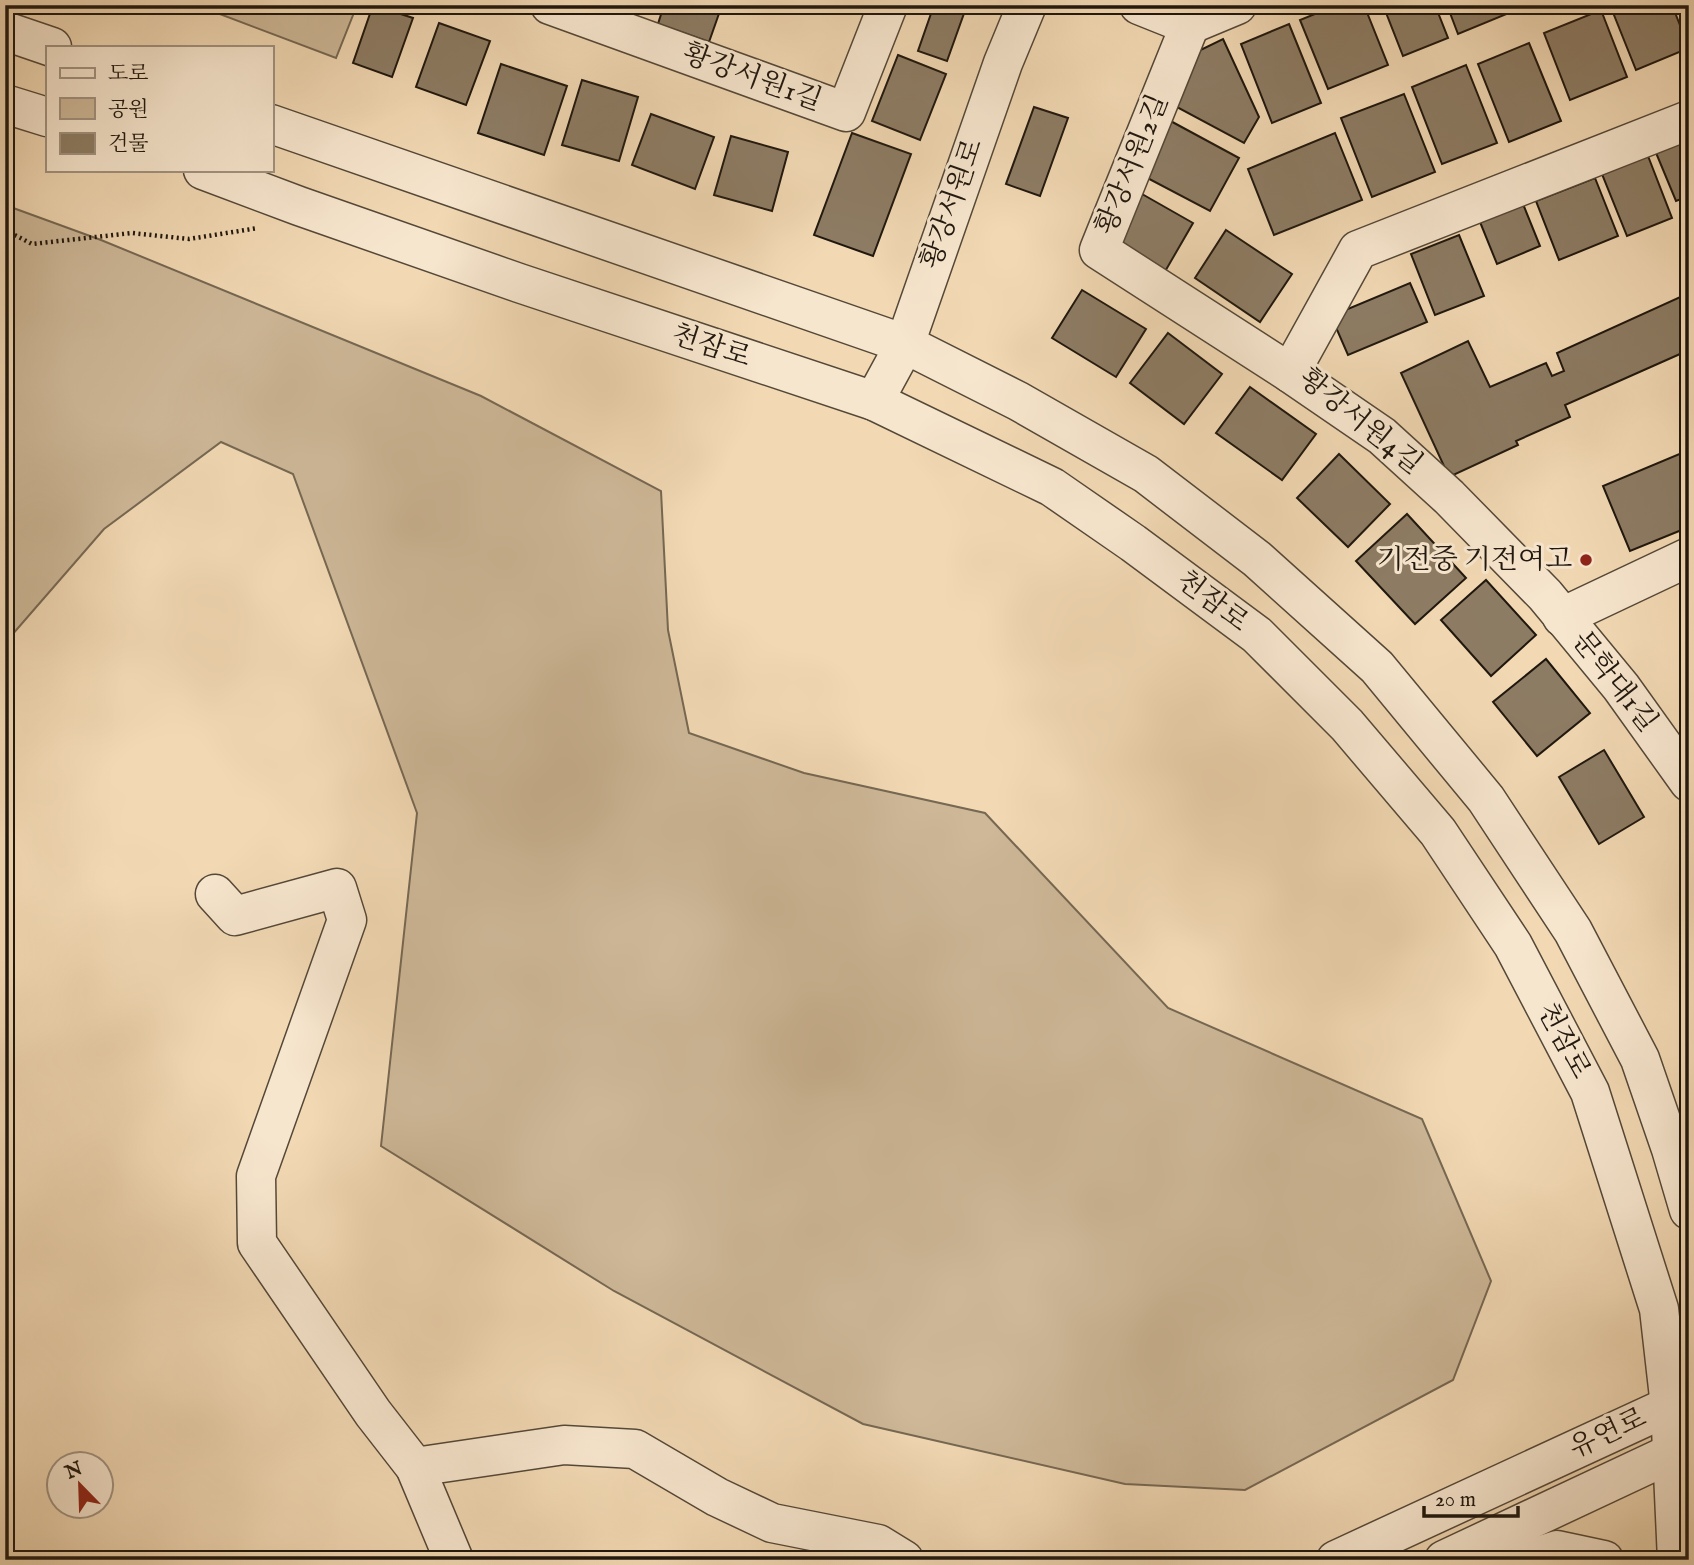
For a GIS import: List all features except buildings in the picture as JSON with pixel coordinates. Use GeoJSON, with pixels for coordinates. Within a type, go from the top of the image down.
{"type":"FeatureCollection","features":[{"type":"Feature","properties":{"kind":"street","name":"황강서원1길"},"geometry":{"type":"LineString","coordinates":[[550,5],[846,112],[888,5]]}},
{"type":"Feature","properties":{"kind":"street","name":"황강서원로"},"geometry":{"type":"LineString","coordinates":[[874,401],[905,344],[1003,63],[1027,5]]}},
{"type":"Feature","properties":{"kind":"street"},"geometry":{"type":"LineString","coordinates":[[1139,5],[1193,15],[1237,5]]}},
{"type":"Feature","properties":{"kind":"street","name":"황강서원2길"},"geometry":{"type":"LineString","coordinates":[[1193,15],[1099,250],[1290,373]]}},
{"type":"Feature","properties":{"kind":"street"},"geometry":{"type":"LineString","coordinates":[[5,31],[48,46]]}},
{"type":"Feature","properties":{"kind":"street"},"geometry":{"type":"LineString","coordinates":[[5,104],[46,117]]}},
{"type":"Feature","properties":{"kind":"street","name":"황강서원4길"},"geometry":{"type":"LineString","coordinates":[[1562,617],[1545,595],[1382,436],[1290,373],[1358,250],[1689,120]]}},
{"type":"Feature","properties":{"kind":"street","name":"천잠로"},"geometry":{"type":"LineString","coordinates":[[273,125],[905,344],[1018,401],[1146,474],[1257,559],[1377,667],[1486,799],[1573,931],[1640,1059],[1689,1210]]}},
{"type":"Feature","properties":{"kind":"street","name":"천잠로"},"geometry":{"type":"LineString","coordinates":[[208,172],[519,283],[874,401],[1052,487],[1257,635],[1347,725],[1438,832],[1513,945],[1590,1092],[1659,1309],[1679,1401],[1681,1448],[1677,1560]]}},
{"type":"Feature","properties":{"kind":"street"},"geometry":{"type":"LineString","coordinates":[[1562,617],[1689,557]]}},
{"type":"Feature","properties":{"kind":"street","name":"문학대1길"},"geometry":{"type":"LineString","coordinates":[[1562,617],[1621,687],[1689,782]]}},
{"type":"Feature","properties":{"kind":"street"},"geometry":{"type":"LineString","coordinates":[[215,894],[235,916],[337,888],[347,920],[256,1176],[257,1242],[373,1413],[415,1467],[454,1560]]}},
{"type":"Feature","properties":{"kind":"street","name":"유연로"},"geometry":{"type":"LineString","coordinates":[[1336,1560],[1679,1401]]}},
{"type":"Feature","properties":{"kind":"street"},"geometry":{"type":"LineString","coordinates":[[415,1467],[564,1445],[635,1449],[717,1497],[772,1523],[878,1544],[904,1560]]}},
{"type":"Feature","properties":{"kind":"street","name":"유연로"},"geometry":{"type":"LineString","coordinates":[[1444,1560],[1492,1550],[1681,1448]]}},
{"type":"Feature","properties":{"kind":"street"},"geometry":{"type":"LineString","coordinates":[[1526,1560],[1557,1550],[1604,1560]]}},
{"type":"Feature","properties":{"kind":"path"},"geometry":{"type":"LineString","coordinates":[[5,230],[32,244],[132,233],[189,239],[254,230],[299,206]]}},
{"type":"Feature","properties":{"kind":"green space"},"geometry":{"type":"Polygon","coordinates":[[[196,5],[357,5],[336,58],[196,5]]]}},
{"type":"Feature","properties":{"kind":"green space"},"geometry":{"type":"Polygon","coordinates":[[[5,205],[101,240],[481,396],[661,491],[668,630],[689,733],[804,773],[985,813],[1168,1008],[1422,1119],[1491,1281],[1453,1380],[1245,1490],[1125,1484],[863,1424],[614,1291],[381,1146],[417,813],[293,474],[221,442],[104,529],[5,643],[5,205]]]}},
{"type":"Feature","properties":{"kind":"place","name":"기전중 기전여고"},"geometry":{"type":"Point","coordinates":[1586,560]}}]}
